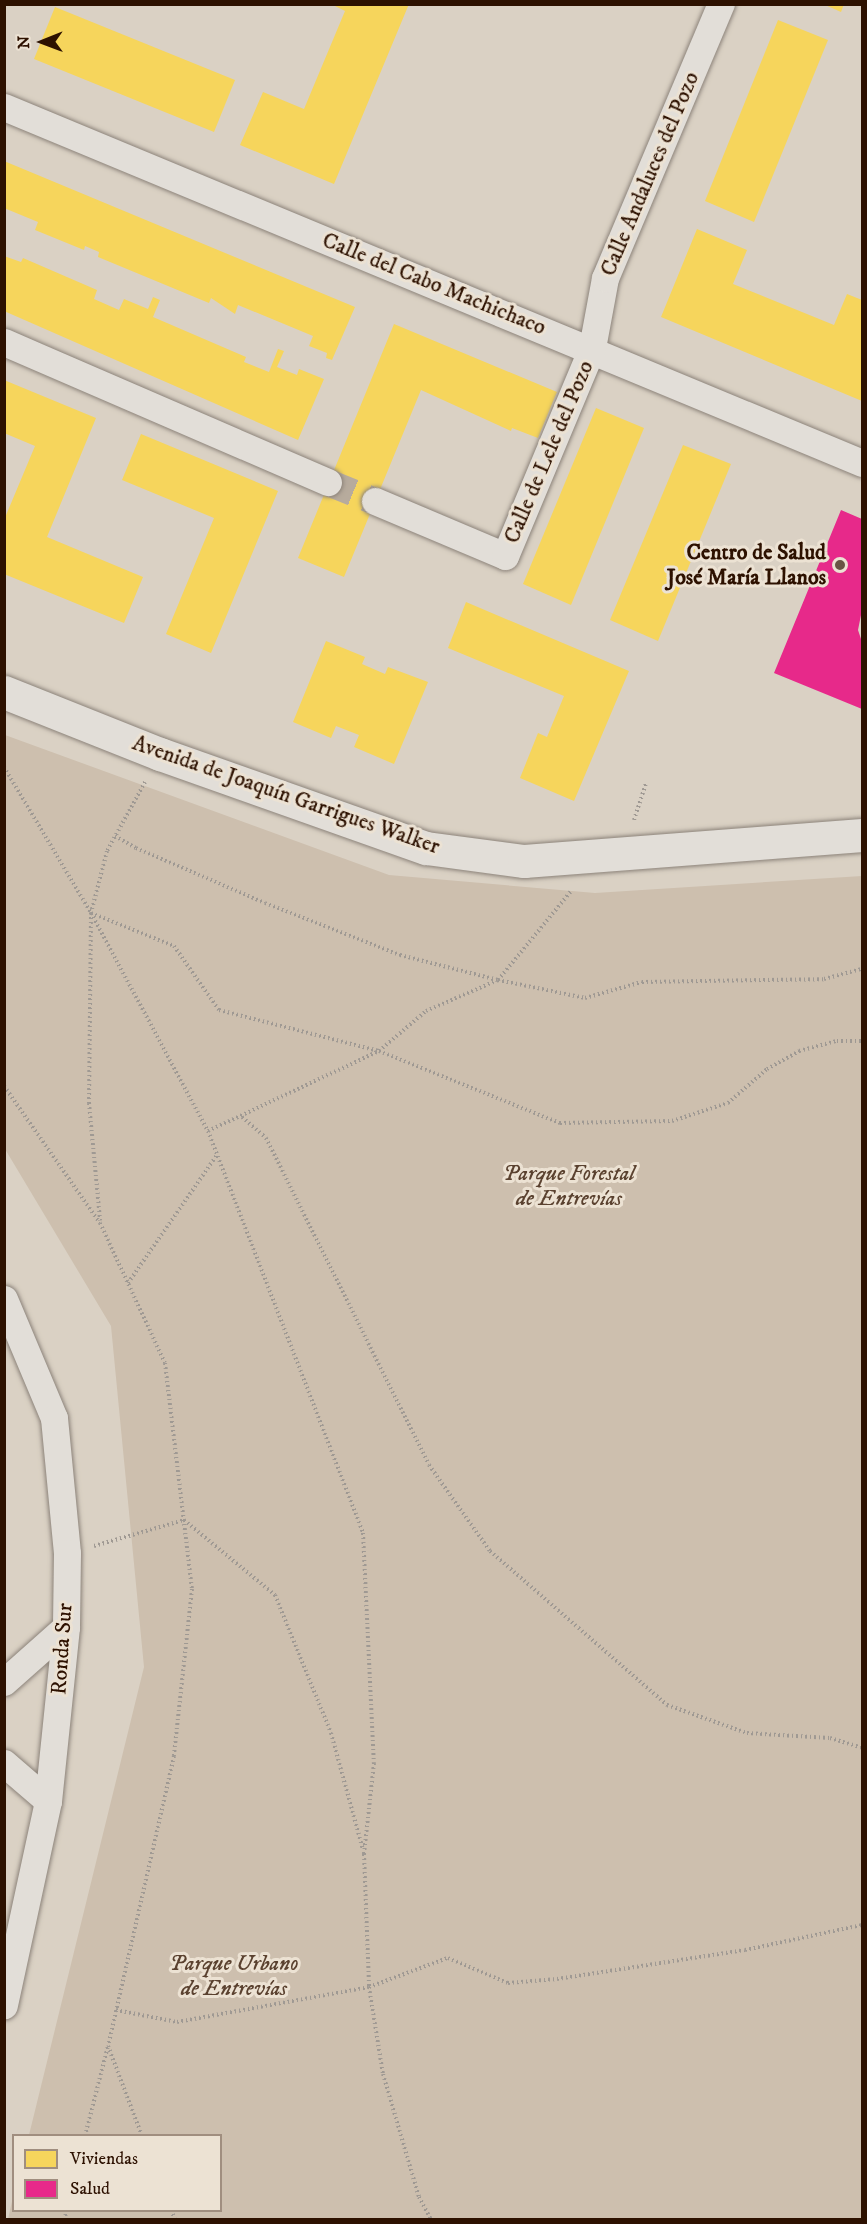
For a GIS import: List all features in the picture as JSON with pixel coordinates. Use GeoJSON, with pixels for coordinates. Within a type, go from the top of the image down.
{"type":"FeatureCollection","features":[{"type":"Feature","properties":{"kind":"street","name":"Calle Andaluces del Pozo"},"geometry":{"type":"LineString","coordinates":[[592,348],[605,278],[721,4]]}},
{"type":"Feature","properties":{"kind":"street","name":"Calle del Cabo Machichaco"},"geometry":{"type":"LineString","coordinates":[[4,107],[592,348],[862,463]]}},
{"type":"Feature","properties":{"kind":"street"},"geometry":{"type":"LineString","coordinates":[[4,342],[328,482]]}},
{"type":"Feature","properties":{"kind":"street","name":"Calle de Lele del Pozo"},"geometry":{"type":"LineString","coordinates":[[375,501],[506,556],[592,348]]}},
{"type":"Feature","properties":{"kind":"street","name":"Avenida de Joaquín Garrigues Walker"},"geometry":{"type":"LineString","coordinates":[[4,693],[160,754],[426,848],[524,861],[862,835]]}},
{"type":"Feature","properties":{"kind":"street","name":"Ronda Sur"},"geometry":{"type":"LineString","coordinates":[[4,1299],[54,1418],[67,1554],[66,1627],[48,1801],[4,2006]]}},
{"type":"Feature","properties":{"kind":"street"},"geometry":{"type":"LineString","coordinates":[[4,1682],[66,1627]]}},
{"type":"Feature","properties":{"kind":"street"},"geometry":{"type":"LineString","coordinates":[[4,1763],[48,1801]]}},
{"type":"Feature","properties":{"kind":"path"},"geometry":{"type":"LineString","coordinates":[[100,1223],[89,1103],[91,913],[107,851],[160,754]]}},
{"type":"Feature","properties":{"kind":"path"},"geometry":{"type":"LineString","coordinates":[[4,767],[91,913],[208,1131],[363,1533],[374,1763],[364,1854],[369,1987],[383,2074],[419,2197],[431,2220]]}},
{"type":"Feature","properties":{"kind":"path"},"geometry":{"type":"LineString","coordinates":[[115,836],[136,848],[265,903],[400,955],[498,980],[585,998],[642,982],[824,979],[862,969]]}},
{"type":"Feature","properties":{"kind":"path"},"geometry":{"type":"LineString","coordinates":[[208,1131],[379,1052],[426,1011],[498,980],[571,891]]}},
{"type":"Feature","properties":{"kind":"path"},"geometry":{"type":"LineString","coordinates":[[91,913],[174,946],[219,1010],[379,1052],[560,1123],[661,1122],[728,1102],[767,1069],[799,1051],[837,1041],[862,1041]]}},
{"type":"Feature","properties":{"kind":"path"},"geometry":{"type":"LineString","coordinates":[[4,1086],[100,1223],[165,1363],[192,1588],[174,1756],[86,2134]]}},
{"type":"Feature","properties":{"kind":"path"},"geometry":{"type":"LineString","coordinates":[[242,1117],[266,1138],[429,1465],[490,1551],[667,1705],[747,1733],[830,1738],[862,1748]]}},
{"type":"Feature","properties":{"kind":"path"},"geometry":{"type":"LineString","coordinates":[[128,1283],[217,1155]]}},
{"type":"Feature","properties":{"kind":"path"},"geometry":{"type":"LineString","coordinates":[[184,1520],[275,1595],[331,1733],[364,1854]]}},
{"type":"Feature","properties":{"kind":"path"},"geometry":{"type":"LineString","coordinates":[[67,1554],[184,1520]]}},
{"type":"Feature","properties":{"kind":"path"},"geometry":{"type":"LineString","coordinates":[[116,2010],[177,2022],[369,1987],[448,1958],[508,1983],[557,1979],[745,1950],[862,1925]]}},
{"type":"Feature","properties":{"kind":"path"},"geometry":{"type":"LineString","coordinates":[[108,2046],[141,2134]]}},
{"type":"Feature","properties":{"kind":"green space","name":"Parque Forestal de Entrevías"},"geometry":{"type":"Polygon","coordinates":[[[5,735],[389,875],[595,893],[862,876],[862,2219],[8,2219],[12,2201],[12,2212],[222,2212],[222,2134],[29,2134],[144,1667],[111,1326],[5,1149],[5,735]]]}},
{"type":"Feature","properties":{"kind":"building: Viviendas"},"geometry":{"type":"Polygon","coordinates":[[[331,4],[409,4],[334,184],[240,145],[263,92],[304,109],[345,11],[331,4]]]}},
{"type":"Feature","properties":{"kind":"building: Viviendas"},"geometry":{"type":"Polygon","coordinates":[[[823,4],[844,4],[841,12],[823,4]]]}},
{"type":"Feature","properties":{"kind":"building: Viviendas"},"geometry":{"type":"Polygon","coordinates":[[[55,7],[235,80],[214,132],[34,59],[55,7]]]}},
{"type":"Feature","properties":{"kind":"building: Viviendas"},"geometry":{"type":"Polygon","coordinates":[[[778,20],[828,40],[754,222],[705,201],[778,20]]]}},
{"type":"Feature","properties":{"kind":"building: Viviendas"},"geometry":{"type":"Polygon","coordinates":[[[4,161],[355,307],[332,360],[326,358],[327,353],[309,346],[313,336],[238,305],[235,314],[211,298],[209,303],[98,257],[99,252],[85,246],[84,250],[35,230],[38,222],[4,208],[4,161]]]}},
{"type":"Feature","properties":{"kind":"building: Viviendas"},"geometry":{"type":"Polygon","coordinates":[[[697,229],[747,250],[733,284],[834,325],[847,294],[862,300],[862,401],[661,317],[697,229]]]}},
{"type":"Feature","properties":{"kind":"building: Viviendas"},"geometry":{"type":"Polygon","coordinates":[[[4,256],[21,262],[23,258],[97,290],[94,299],[119,310],[124,299],[148,309],[153,297],[160,300],[153,317],[246,357],[244,362],[269,372],[278,349],[284,351],[277,367],[297,375],[299,369],[324,379],[298,440],[4,311],[4,256]]]}},
{"type":"Feature","properties":{"kind":"building: Viviendas"},"geometry":{"type":"Polygon","coordinates":[[[394,324],[557,392],[538,438],[512,428],[511,431],[421,390],[344,577],[298,558],[394,324]]]}},
{"type":"Feature","properties":{"kind":"building: Viviendas"},"geometry":{"type":"Polygon","coordinates":[[[4,380],[96,418],[47,537],[143,577],[124,623],[4,574],[4,520],[35,446],[4,433],[4,380]]]}},
{"type":"Feature","properties":{"kind":"building: Viviendas"},"geometry":{"type":"Polygon","coordinates":[[[596,408],[644,428],[571,605],[523,584],[596,408]]]}},
{"type":"Feature","properties":{"kind":"building: Viviendas"},"geometry":{"type":"Polygon","coordinates":[[[141,434],[278,491],[211,653],[166,634],[214,518],[122,480],[141,434]]]}},
{"type":"Feature","properties":{"kind":"building: Viviendas"},"geometry":{"type":"Polygon","coordinates":[[[683,445],[731,464],[658,641],[610,620],[683,445]]]}},
{"type":"Feature","properties":{"kind":"building: Viviendas"},"geometry":{"type":"Polygon","coordinates":[[[466,602],[629,671],[574,801],[520,778],[538,733],[547,737],[564,696],[448,648],[466,602]]]}},
{"type":"Feature","properties":{"kind":"building: Viviendas"},"geometry":{"type":"Polygon","coordinates":[[[326,641],[365,657],[362,664],[385,674],[388,667],[428,682],[394,764],[354,747],[359,735],[336,726],[331,738],[293,722],[326,641]]]}},
{"type":"Feature","properties":{"kind":"building: Salud","name":"Centro de Salud José María Llanos"},"geometry":{"type":"Polygon","coordinates":[[[841,510],[862,519],[862,610],[858,630],[862,642],[862,709],[774,673],[841,510]]]}},
{"type":"Feature","properties":{"kind":"tunnel"},"geometry":{"type":"LineString","coordinates":[[328,482],[375,501]]}},
{"type":"Feature","properties":{"kind":"place","name":"Centro de Salud José María Llanos"},"geometry":{"type":"Point","coordinates":[840,565]}},
{"type":"Feature","properties":{"kind":"park label","name":"Parque Urbano de Entrevías"},"geometry":{"type":"Point","coordinates":[234,1976]}}]}
